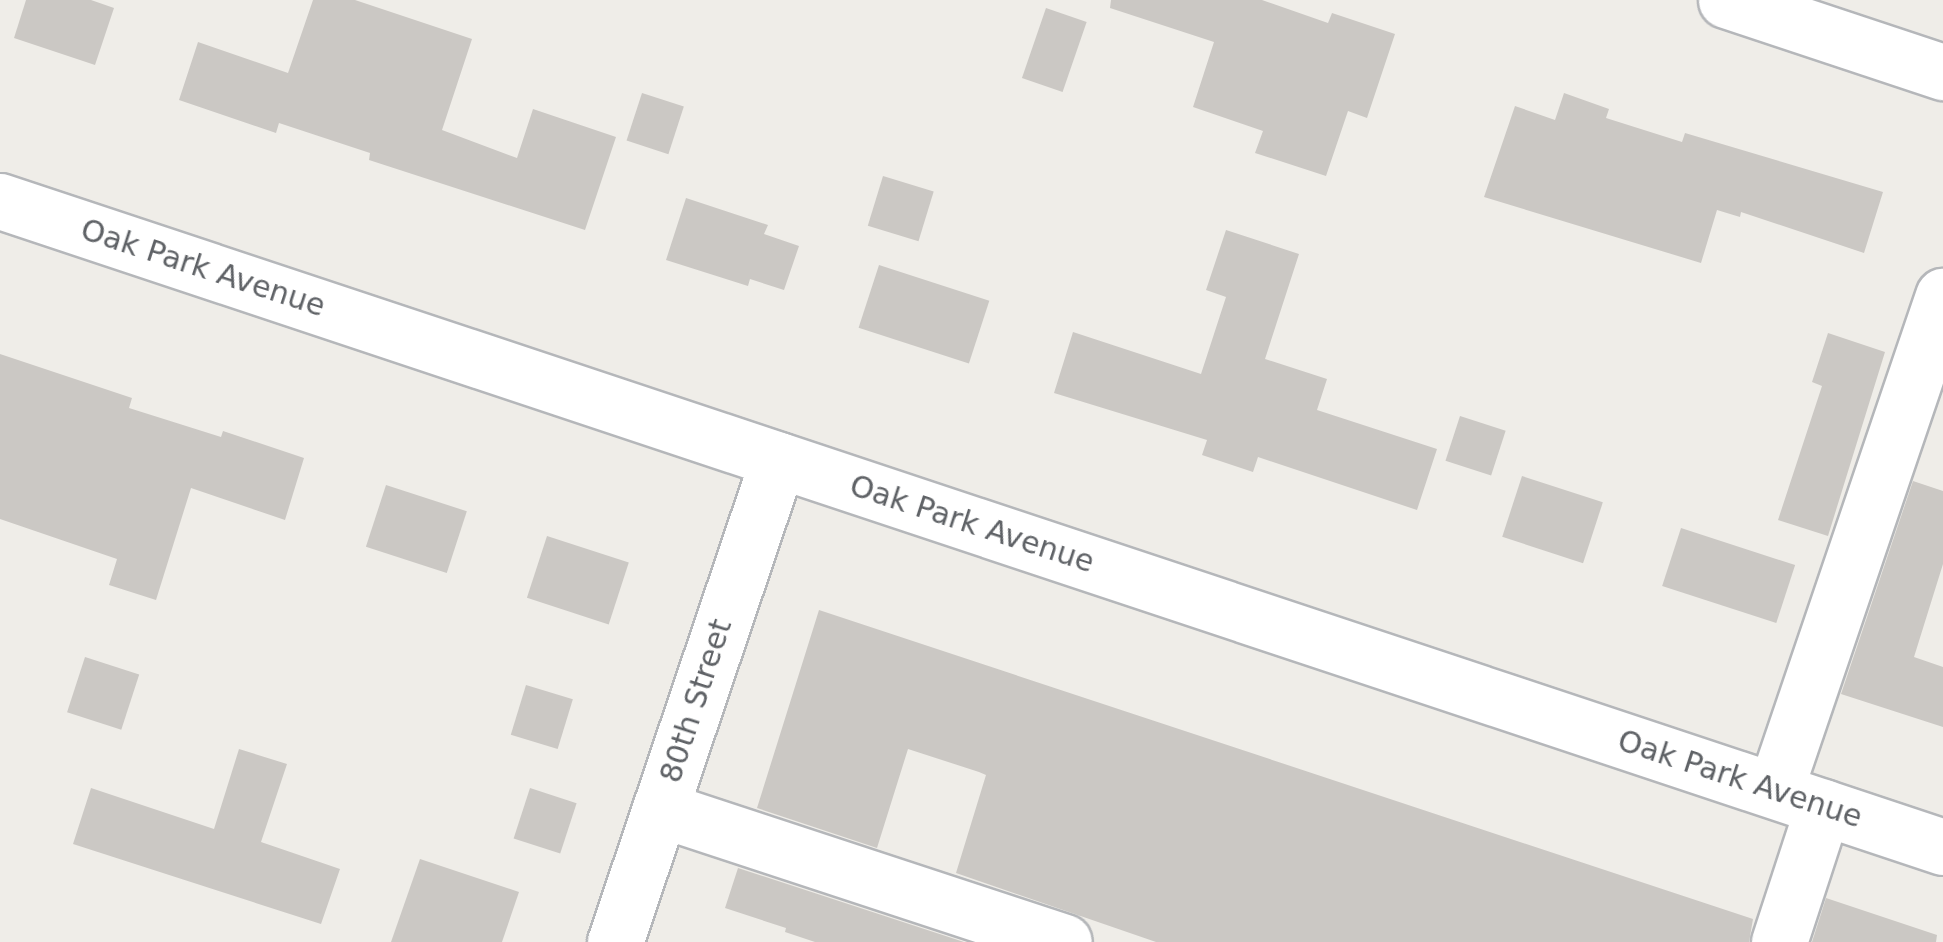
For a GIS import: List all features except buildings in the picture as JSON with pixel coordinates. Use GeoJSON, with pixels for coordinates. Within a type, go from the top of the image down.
{"type":"FeatureCollection","features":[{"type":"Feature","properties":{"kind":"street"},"geometry":{"type":"LineString","coordinates":[[1726,0],[1943,72]]}},
{"type":"Feature","properties":{"kind":"street","name":"Oak Park Avenue"},"geometry":{"type":"LineString","coordinates":[[0,201],[1943,846]]}},
{"type":"Feature","properties":{"kind":"street"},"geometry":{"type":"LineString","coordinates":[[1779,942],[1799,799],[1943,296]]}},
{"type":"Feature","properties":{"kind":"street","name":"80th Street"},"geometry":{"type":"LineString","coordinates":[[616,942],[778,460]]}},
{"type":"Feature","properties":{"kind":"street"},"geometry":{"type":"LineString","coordinates":[[660,809],[1064,942]]}}]}
